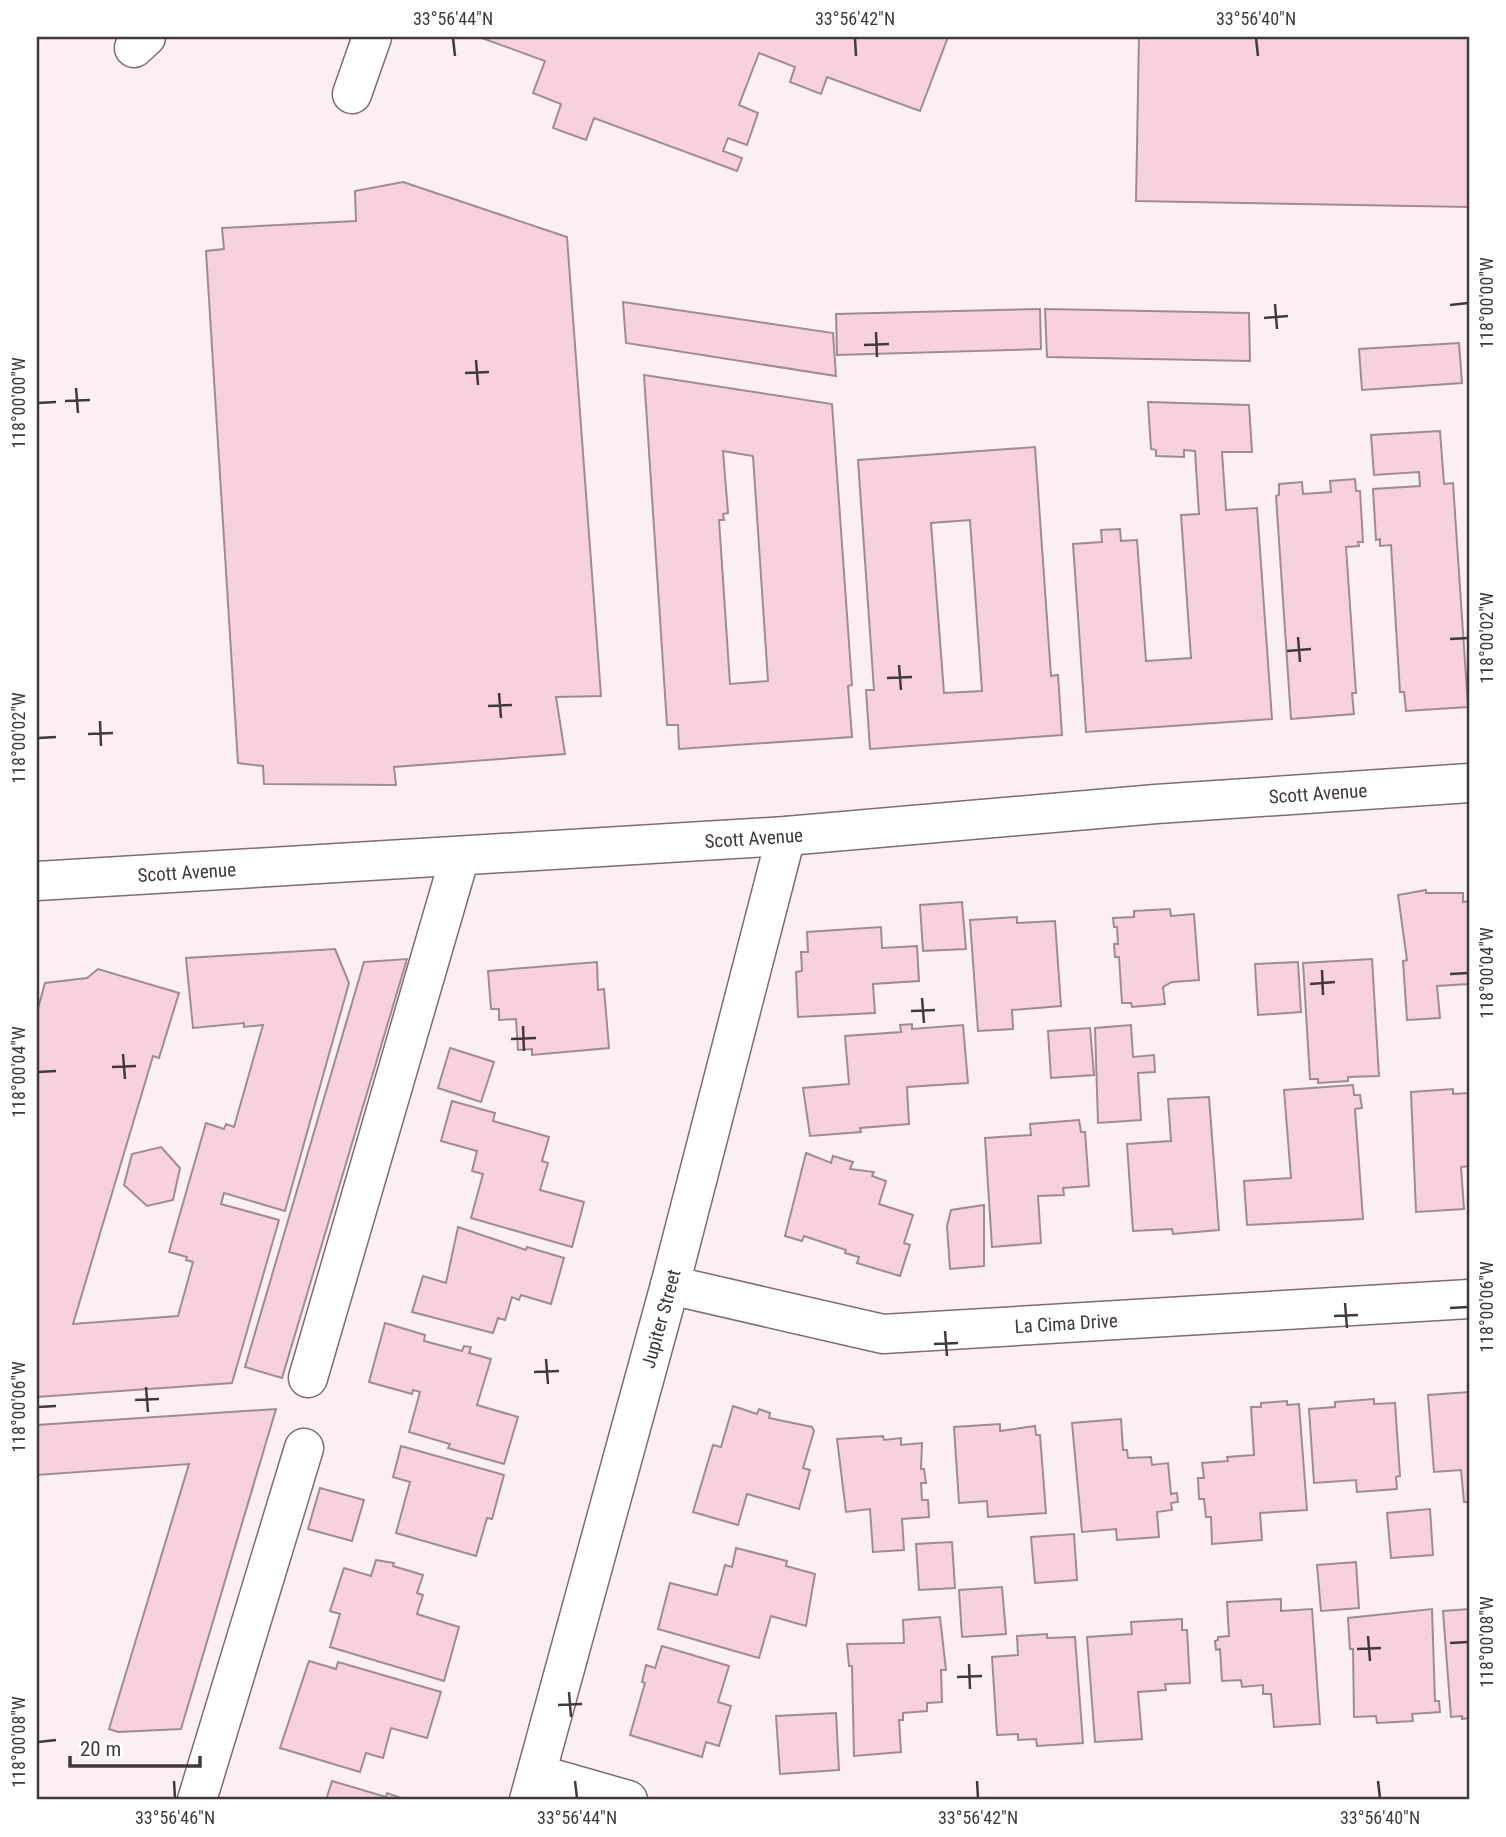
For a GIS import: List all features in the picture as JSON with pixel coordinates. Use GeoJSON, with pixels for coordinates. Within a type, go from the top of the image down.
{"type":"FeatureCollection","features":[{"type":"Feature","properties":{"kind":"street"},"geometry":{"type":"LineString","coordinates":[[352,94],[372,37]]}},
{"type":"Feature","properties":{"kind":"street","name":"Scott Avenue"},"geometry":{"type":"LineString","coordinates":[[39,889],[460,856],[786,836],[1143,805],[1469,783]]}},
{"type":"Feature","properties":{"kind":"street","name":"Jupiter Street"},"geometry":{"type":"LineString","coordinates":[[533,1787],[670,1285],[786,836]]}},
{"type":"Feature","properties":{"kind":"street"},"geometry":{"type":"LineString","coordinates":[[308,1378],[460,856]]}},
{"type":"Feature","properties":{"kind":"street","name":"La Cima Drive"},"geometry":{"type":"LineString","coordinates":[[670,1285],[883,1334],[1469,1299]]}},
{"type":"Feature","properties":{"kind":"street"},"geometry":{"type":"LineString","coordinates":[[197,1800],[304,1448]]}},
{"type":"Feature","properties":{"kind":"street"},"geometry":{"type":"LineString","coordinates":[[533,1787],[628,1800]]}},
{"type":"Feature","properties":{"kind":"building"},"geometry":{"type":"Polygon","coordinates":[[[479,37],[948,37],[920,111],[827,77],[821,94],[790,82],[795,67],[759,53],[739,105],[758,113],[747,145],[728,138],[723,151],[742,158],[737,171],[594,118],[586,140],[553,128],[561,104],[533,93],[545,61],[479,37]]]}},
{"type":"Feature","properties":{"kind":"building"},"geometry":{"type":"Polygon","coordinates":[[[1139,37],[1469,37],[1469,207],[1136,201],[1139,37]]]}},
{"type":"Feature","properties":{"kind":"building"},"geometry":{"type":"Polygon","coordinates":[[[403,182],[567,237],[601,696],[556,697],[565,754],[394,767],[396,785],[264,784],[263,766],[238,763],[206,251],[224,249],[222,228],[356,221],[355,191],[403,182]]]}},
{"type":"Feature","properties":{"kind":"building"},"geometry":{"type":"Polygon","coordinates":[[[623,302],[833,333],[836,376],[626,343],[623,302]]]}},
{"type":"Feature","properties":{"kind":"building"},"geometry":{"type":"Polygon","coordinates":[[[1040,309],[1041,349],[837,355],[836,314],[1040,309]]]}},
{"type":"Feature","properties":{"kind":"building"},"geometry":{"type":"Polygon","coordinates":[[[1045,309],[1249,313],[1250,361],[1047,357],[1045,309]]]}},
{"type":"Feature","properties":{"kind":"building"},"geometry":{"type":"Polygon","coordinates":[[[1459,343],[1462,383],[1362,390],[1359,349],[1459,343]]]}},
{"type":"Feature","properties":{"kind":"building"},"geometry":{"type":"Polygon","coordinates":[[[644,375],[832,404],[852,685],[848,686],[852,737],[679,749],[678,725],[667,725],[644,375]],[[723,451],[728,513],[723,514],[724,520],[719,520],[730,684],[768,681],[753,456],[723,451]]]}},
{"type":"Feature","properties":{"kind":"building"},"geometry":{"type":"Polygon","coordinates":[[[1148,402],[1249,405],[1252,452],[1222,452],[1226,510],[1257,508],[1272,719],[1086,732],[1073,544],[1102,542],[1101,530],[1120,529],[1121,541],[1137,540],[1146,661],[1191,658],[1181,515],[1199,514],[1195,451],[1184,450],[1184,457],[1156,456],[1156,450],[1151,449],[1148,402]]]}},
{"type":"Feature","properties":{"kind":"building"},"geometry":{"type":"Polygon","coordinates":[[[1440,431],[1444,484],[1453,483],[1468,707],[1406,711],[1404,692],[1400,692],[1391,545],[1380,546],[1380,539],[1376,540],[1373,489],[1420,486],[1419,472],[1374,475],[1371,435],[1440,431]]]}},
{"type":"Feature","properties":{"kind":"building"},"geometry":{"type":"Polygon","coordinates":[[[1035,447],[1051,676],[1058,675],[1062,735],[870,749],[866,690],[874,690],[858,460],[1035,447]],[[970,520],[931,523],[944,693],[982,691],[970,520]]]}},
{"type":"Feature","properties":{"kind":"building"},"geometry":{"type":"Polygon","coordinates":[[[1355,479],[1356,491],[1360,491],[1363,542],[1358,542],[1359,546],[1346,547],[1356,693],[1352,693],[1354,714],[1291,719],[1276,496],[1279,495],[1279,484],[1302,482],[1303,494],[1331,492],[1330,481],[1355,479]]]}},
{"type":"Feature","properties":{"kind":"building"},"geometry":{"type":"Polygon","coordinates":[[[1426,890],[1426,893],[1463,893],[1463,902],[1469,901],[1468,984],[1437,986],[1440,1018],[1407,1020],[1403,961],[1407,960],[1398,895],[1426,890]]]}},
{"type":"Feature","properties":{"kind":"building"},"geometry":{"type":"Polygon","coordinates":[[[962,902],[966,949],[923,951],[920,905],[962,902]]]}},
{"type":"Feature","properties":{"kind":"building"},"geometry":{"type":"Polygon","coordinates":[[[1170,909],[1171,916],[1194,914],[1199,980],[1172,982],[1163,987],[1165,1004],[1132,1007],[1131,1003],[1122,1003],[1119,957],[1115,957],[1114,944],[1118,944],[1117,927],[1114,927],[1113,918],[1134,917],[1134,911],[1170,909]]]}},
{"type":"Feature","properties":{"kind":"building"},"geometry":{"type":"Polygon","coordinates":[[[1017,917],[1017,923],[1055,921],[1061,1006],[1012,1010],[1013,1029],[978,1031],[970,920],[1017,917]]]}},
{"type":"Feature","properties":{"kind":"building"},"geometry":{"type":"Polygon","coordinates":[[[881,927],[882,948],[917,946],[919,981],[873,984],[875,1013],[798,1017],[796,972],[802,971],[801,952],[808,952],[807,932],[881,927]]]}},
{"type":"Feature","properties":{"kind":"building"},"geometry":{"type":"Polygon","coordinates":[[[335,949],[349,983],[285,1211],[224,1193],[221,1204],[279,1220],[232,1383],[37,1397],[37,1012],[45,983],[87,978],[98,969],[179,993],[159,1058],[153,1056],[73,1324],[178,1316],[193,1262],[186,1260],[187,1257],[169,1252],[206,1123],[224,1129],[226,1124],[234,1127],[263,1025],[244,1027],[244,1023],[193,1028],[186,958],[335,949]]]}},
{"type":"Feature","properties":{"kind":"building"},"geometry":{"type":"Polygon","coordinates":[[[407,959],[282,1378],[245,1367],[364,962],[407,959]]]}},
{"type":"Feature","properties":{"kind":"building"},"geometry":{"type":"Polygon","coordinates":[[[1372,959],[1379,1076],[1348,1077],[1348,1081],[1318,1083],[1318,1079],[1310,1079],[1303,963],[1372,959]]]}},
{"type":"Feature","properties":{"kind":"building"},"geometry":{"type":"Polygon","coordinates":[[[597,962],[598,990],[604,989],[609,1048],[532,1055],[532,1049],[518,1050],[516,1019],[499,1020],[499,1009],[491,1009],[488,971],[597,962]]]}},
{"type":"Feature","properties":{"kind":"building"},"geometry":{"type":"Polygon","coordinates":[[[1298,962],[1301,1012],[1258,1015],[1255,964],[1298,962]]]}},
{"type":"Feature","properties":{"kind":"building"},"geometry":{"type":"Polygon","coordinates":[[[912,1024],[912,1029],[963,1025],[968,1083],[907,1087],[909,1124],[860,1128],[861,1132],[810,1136],[803,1088],[849,1084],[845,1036],[901,1032],[900,1025],[912,1024]]]}},
{"type":"Feature","properties":{"kind":"building"},"geometry":{"type":"Polygon","coordinates":[[[1131,1025],[1133,1057],[1154,1055],[1155,1072],[1138,1073],[1141,1120],[1098,1123],[1095,1028],[1131,1025]]]}},
{"type":"Feature","properties":{"kind":"building"},"geometry":{"type":"Polygon","coordinates":[[[1090,1028],[1094,1075],[1051,1078],[1048,1031],[1090,1028]]]}},
{"type":"Feature","properties":{"kind":"building"},"geometry":{"type":"Polygon","coordinates":[[[450,1048],[494,1062],[481,1102],[438,1088],[450,1048]]]}},
{"type":"Feature","properties":{"kind":"building"},"geometry":{"type":"Polygon","coordinates":[[[1353,1085],[1354,1095],[1360,1095],[1362,1108],[1355,1109],[1363,1219],[1247,1225],[1244,1181],[1291,1178],[1284,1090],[1353,1085]]]}},
{"type":"Feature","properties":{"kind":"building"},"geometry":{"type":"Polygon","coordinates":[[[1453,1089],[1453,1094],[1469,1093],[1469,1166],[1461,1167],[1464,1209],[1416,1212],[1411,1092],[1453,1089]]]}},
{"type":"Feature","properties":{"kind":"building"},"geometry":{"type":"Polygon","coordinates":[[[1209,1097],[1219,1230],[1173,1234],[1172,1229],[1133,1231],[1127,1144],[1171,1141],[1168,1099],[1209,1097]]]}},
{"type":"Feature","properties":{"kind":"building"},"geometry":{"type":"Polygon","coordinates":[[[452,1101],[495,1113],[493,1121],[549,1137],[542,1161],[548,1163],[540,1190],[584,1202],[572,1247],[471,1218],[483,1174],[472,1171],[477,1151],[441,1141],[452,1101]]]}},
{"type":"Feature","properties":{"kind":"building"},"geometry":{"type":"Polygon","coordinates":[[[1079,1120],[1081,1132],[1085,1132],[1089,1186],[1063,1188],[1064,1195],[1038,1196],[1041,1243],[992,1247],[985,1138],[1031,1135],[1030,1124],[1079,1120]]]}},
{"type":"Feature","properties":{"kind":"building"},"geometry":{"type":"Polygon","coordinates":[[[161,1147],[180,1168],[173,1200],[147,1206],[124,1185],[132,1154],[161,1147]]]}},
{"type":"Feature","properties":{"kind":"building"},"geometry":{"type":"Polygon","coordinates":[[[806,1153],[831,1163],[833,1156],[853,1162],[850,1169],[874,1172],[872,1176],[886,1181],[879,1204],[913,1215],[904,1243],[910,1245],[900,1276],[857,1263],[859,1257],[845,1253],[846,1250],[804,1236],[802,1241],[785,1236],[806,1153]]]}},
{"type":"Feature","properties":{"kind":"building"},"geometry":{"type":"Polygon","coordinates":[[[984,1205],[984,1266],[950,1269],[947,1226],[951,1210],[984,1205]]]}},
{"type":"Feature","properties":{"kind":"building"},"geometry":{"type":"Polygon","coordinates":[[[458,1227],[526,1250],[527,1247],[564,1258],[551,1304],[521,1295],[519,1300],[512,1297],[505,1320],[498,1318],[493,1333],[412,1312],[423,1276],[446,1283],[458,1227]]]}},
{"type":"Feature","properties":{"kind":"building"},"geometry":{"type":"Polygon","coordinates":[[[385,1323],[425,1335],[424,1341],[462,1351],[464,1346],[471,1347],[469,1353],[491,1359],[477,1405],[518,1417],[504,1464],[448,1448],[450,1444],[409,1432],[420,1392],[413,1390],[412,1394],[369,1382],[385,1323]]]}},
{"type":"Feature","properties":{"kind":"building"},"geometry":{"type":"Polygon","coordinates":[[[1469,1392],[1469,1502],[1464,1502],[1461,1470],[1434,1472],[1428,1395],[1469,1392]]]}},
{"type":"Feature","properties":{"kind":"building"},"geometry":{"type":"Polygon","coordinates":[[[1374,1399],[1374,1404],[1395,1403],[1400,1476],[1396,1477],[1397,1489],[1357,1492],[1356,1480],[1314,1483],[1309,1409],[1335,1407],[1335,1402],[1374,1399]]]}},
{"type":"Feature","properties":{"kind":"building"},"geometry":{"type":"Polygon","coordinates":[[[1287,1401],[1287,1405],[1299,1404],[1307,1510],[1260,1513],[1262,1540],[1212,1544],[1211,1517],[1206,1517],[1204,1499],[1199,1499],[1198,1478],[1204,1478],[1202,1463],[1228,1461],[1227,1457],[1254,1455],[1251,1407],[1261,1407],[1261,1403],[1287,1401]]]}},
{"type":"Feature","properties":{"kind":"building"},"geometry":{"type":"Polygon","coordinates":[[[733,1406],[757,1414],[759,1409],[770,1413],[769,1418],[812,1427],[814,1431],[803,1468],[810,1470],[799,1509],[747,1494],[738,1525],[693,1512],[713,1445],[721,1447],[733,1406]]]}},
{"type":"Feature","properties":{"kind":"building"},"geometry":{"type":"Polygon","coordinates":[[[276,1409],[181,1729],[118,1732],[109,1729],[189,1464],[37,1475],[37,1425],[276,1409]]]}},
{"type":"Feature","properties":{"kind":"building"},"geometry":{"type":"Polygon","coordinates":[[[1121,1419],[1123,1450],[1127,1450],[1128,1458],[1151,1457],[1152,1465],[1168,1463],[1171,1494],[1177,1493],[1178,1502],[1171,1503],[1172,1510],[1157,1512],[1159,1537],[1117,1540],[1116,1529],[1082,1532],[1072,1423],[1121,1419]]]}},
{"type":"Feature","properties":{"kind":"building"},"geometry":{"type":"Polygon","coordinates":[[[1000,1424],[1000,1431],[1035,1426],[1036,1435],[1040,1435],[1046,1513],[988,1517],[987,1501],[959,1503],[954,1427],[1000,1424]]]}},
{"type":"Feature","properties":{"kind":"building"},"geometry":{"type":"Polygon","coordinates":[[[883,1436],[884,1440],[901,1438],[901,1445],[922,1443],[921,1469],[924,1469],[926,1483],[921,1483],[922,1500],[928,1500],[929,1517],[902,1519],[904,1550],[873,1552],[870,1509],[846,1512],[837,1439],[883,1436]]]}},
{"type":"Feature","properties":{"kind":"building"},"geometry":{"type":"Polygon","coordinates":[[[401,1446],[504,1475],[492,1519],[487,1518],[476,1556],[396,1533],[410,1482],[393,1477],[401,1446]]]}},
{"type":"Feature","properties":{"kind":"building"},"geometry":{"type":"Polygon","coordinates":[[[320,1488],[364,1500],[352,1541],[308,1529],[320,1488]]]}},
{"type":"Feature","properties":{"kind":"building"},"geometry":{"type":"Polygon","coordinates":[[[1430,1509],[1433,1555],[1391,1558],[1387,1513],[1430,1509]]]}},
{"type":"Feature","properties":{"kind":"building"},"geometry":{"type":"Polygon","coordinates":[[[1074,1534],[1077,1580],[1035,1583],[1031,1537],[1074,1534]]]}},
{"type":"Feature","properties":{"kind":"building"},"geometry":{"type":"Polygon","coordinates":[[[952,1542],[955,1588],[919,1590],[916,1544],[952,1542]]]}},
{"type":"Feature","properties":{"kind":"building"},"geometry":{"type":"Polygon","coordinates":[[[736,1548],[787,1561],[786,1566],[815,1574],[806,1626],[771,1616],[759,1658],[658,1629],[670,1583],[717,1595],[725,1565],[732,1567],[736,1548]]]}},
{"type":"Feature","properties":{"kind":"building"},"geometry":{"type":"Polygon","coordinates":[[[376,1560],[394,1563],[393,1566],[423,1575],[417,1593],[423,1595],[417,1614],[459,1627],[444,1681],[330,1647],[340,1614],[330,1611],[344,1568],[371,1576],[376,1560]]]}},
{"type":"Feature","properties":{"kind":"building"},"geometry":{"type":"Polygon","coordinates":[[[1356,1562],[1359,1608],[1321,1611],[1317,1565],[1356,1562]]]}},
{"type":"Feature","properties":{"kind":"building"},"geometry":{"type":"Polygon","coordinates":[[[1002,1587],[1006,1634],[962,1637],[959,1590],[1002,1587]]]}},
{"type":"Feature","properties":{"kind":"building"},"geometry":{"type":"Polygon","coordinates":[[[1281,1599],[1281,1611],[1312,1609],[1320,1724],[1274,1727],[1271,1694],[1263,1694],[1263,1685],[1242,1687],[1241,1680],[1222,1681],[1220,1649],[1216,1650],[1215,1641],[1218,1637],[1229,1636],[1227,1602],[1281,1599]]]}},
{"type":"Feature","properties":{"kind":"building"},"geometry":{"type":"Polygon","coordinates":[[[1432,1609],[1435,1701],[1439,1701],[1440,1712],[1412,1714],[1413,1721],[1377,1723],[1376,1716],[1354,1717],[1353,1649],[1350,1649],[1348,1618],[1432,1609]]]}},
{"type":"Feature","properties":{"kind":"building"},"geometry":{"type":"Polygon","coordinates":[[[1469,1609],[1469,1718],[1462,1719],[1462,1716],[1451,1717],[1443,1611],[1469,1609]]]}},
{"type":"Feature","properties":{"kind":"building"},"geometry":{"type":"Polygon","coordinates":[[[940,1617],[946,1670],[941,1670],[942,1702],[927,1703],[927,1711],[903,1713],[903,1720],[899,1720],[901,1752],[854,1756],[852,1666],[849,1666],[847,1644],[904,1643],[903,1620],[940,1617]]]}},
{"type":"Feature","properties":{"kind":"building"},"geometry":{"type":"Polygon","coordinates":[[[1182,1619],[1182,1630],[1187,1630],[1190,1683],[1165,1684],[1166,1690],[1138,1692],[1142,1739],[1095,1742],[1087,1637],[1132,1634],[1131,1622],[1182,1619]]]}},
{"type":"Feature","properties":{"kind":"building"},"geometry":{"type":"Polygon","coordinates":[[[1047,1634],[1047,1638],[1075,1637],[1083,1743],[1037,1746],[1036,1739],[1018,1740],[1018,1734],[997,1735],[992,1657],[1018,1655],[1017,1636],[1047,1634]]]}},
{"type":"Feature","properties":{"kind":"building"},"geometry":{"type":"Polygon","coordinates":[[[662,1646],[729,1666],[718,1702],[731,1706],[719,1746],[706,1742],[702,1757],[630,1735],[645,1683],[642,1682],[646,1665],[655,1668],[662,1646]]]}},
{"type":"Feature","properties":{"kind":"building"},"geometry":{"type":"Polygon","coordinates":[[[309,1661],[336,1669],[338,1662],[441,1692],[427,1738],[391,1728],[383,1758],[366,1753],[360,1772],[280,1748],[309,1661]]]}},
{"type":"Feature","properties":{"kind":"building"},"geometry":{"type":"Polygon","coordinates":[[[836,1713],[839,1770],[780,1774],[776,1716],[836,1713]]]}},
{"type":"Feature","properties":{"kind":"building"},"geometry":{"type":"Polygon","coordinates":[[[332,1781],[386,1797],[387,1793],[404,1799],[326,1800],[332,1781]]]}}]}
